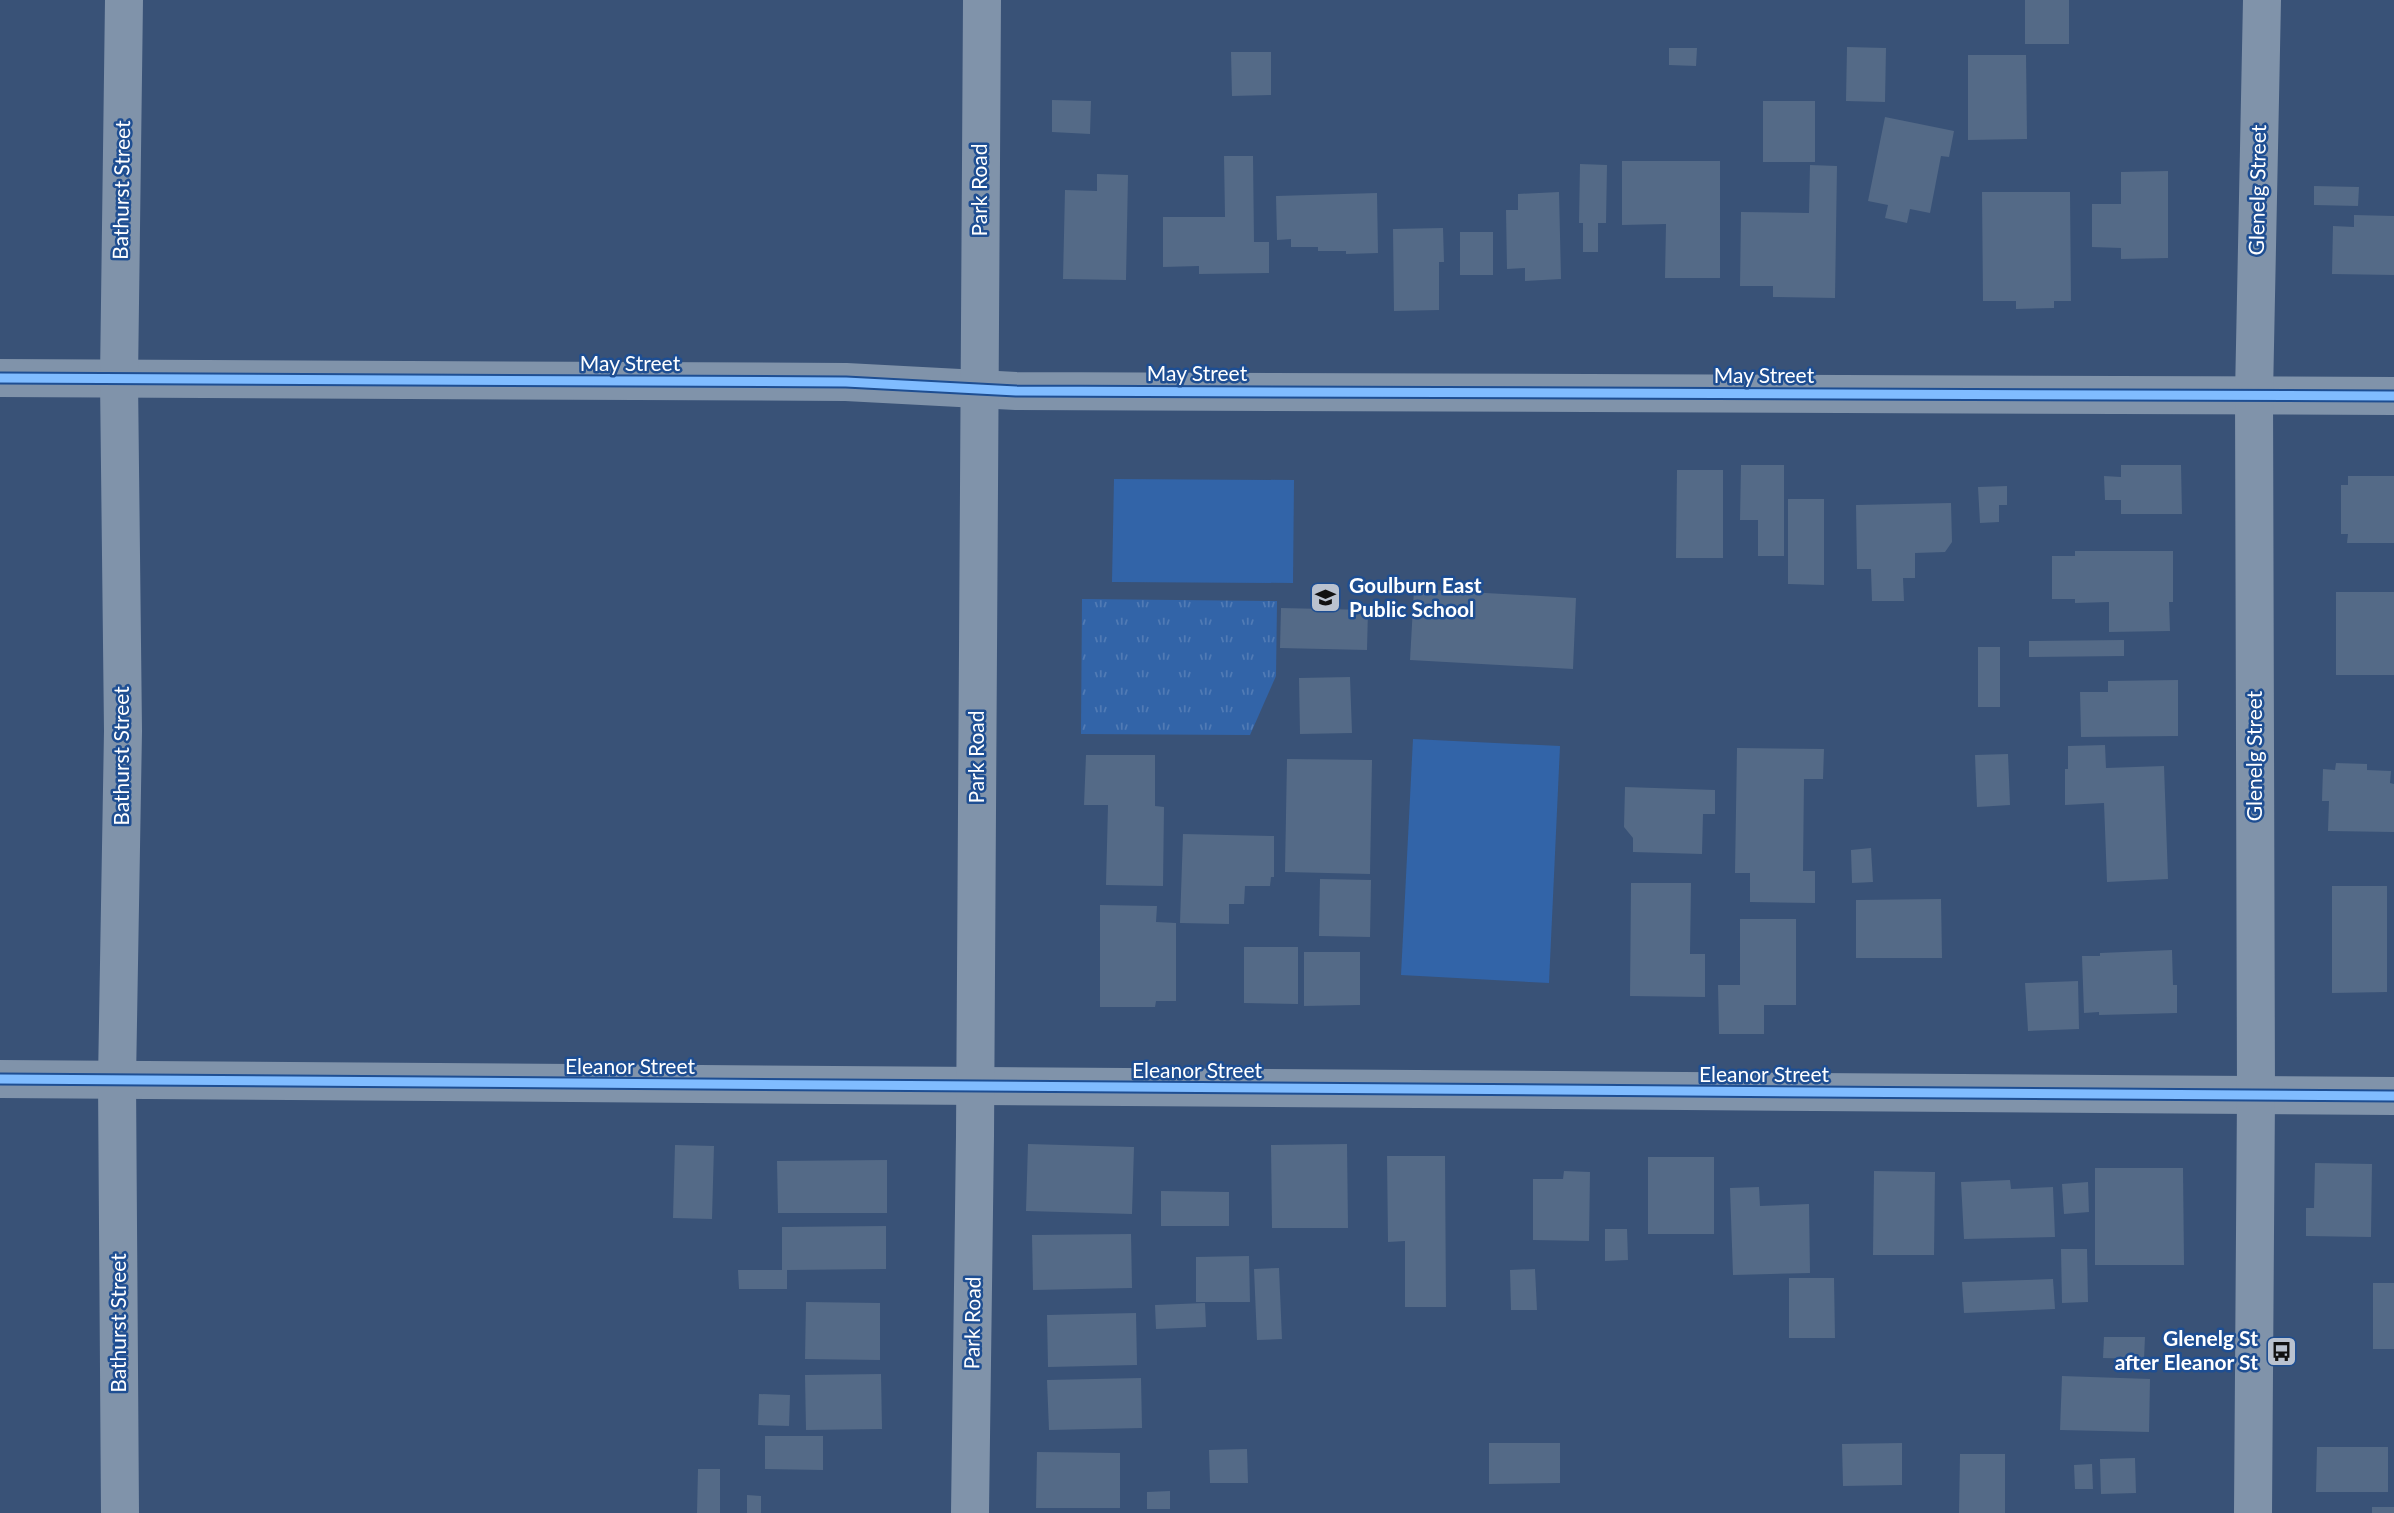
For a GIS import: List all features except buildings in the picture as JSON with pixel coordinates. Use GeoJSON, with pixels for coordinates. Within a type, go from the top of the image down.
{"type":"FeatureCollection","features":[{"type":"Feature","properties":{"kind":"street","name":"Bathurst Street"},"geometry":{"type":"LineString","coordinates":[[120,1513],[117,1080],[123,731],[119,379],[124,0]]}},
{"type":"Feature","properties":{"kind":"street","name":"Park Road"},"geometry":{"type":"LineString","coordinates":[[970,1513],[976,1087],[982,0]]}},
{"type":"Feature","properties":{"kind":"street","name":"Glenelg Street"},"geometry":{"type":"LineString","coordinates":[[2253,1513],[2256,1095],[2254,396],[2262,0]]}},
{"type":"Feature","properties":{"kind":"street","name":"May Street"},"geometry":{"type":"LineString","coordinates":[[0,378],[846,382],[979,390],[2394,396]]}},
{"type":"Feature","properties":{"kind":"street","name":"Eleanor Street"},"geometry":{"type":"LineString","coordinates":[[0,1079],[2394,1096]]}},
{"type":"Feature","properties":{"kind":"green space"},"geometry":{"type":"Polygon","coordinates":[[[1114,479],[1294,480],[1293,583],[1112,582],[1114,479]]]}},
{"type":"Feature","properties":{"kind":"green space"},"geometry":{"type":"Polygon","coordinates":[[[1082,599],[1277,601],[1276,676],[1250,735],[1081,734],[1082,599]]]}},
{"type":"Feature","properties":{"kind":"green space"},"geometry":{"type":"Polygon","coordinates":[[[1413,739],[1560,746],[1549,983],[1401,975],[1413,739]]]}},
{"type":"Feature","properties":{"kind":"cycle path"},"geometry":{"type":"LineString","coordinates":[[0,378],[846,382],[1016,391],[2394,396]]}},
{"type":"Feature","properties":{"kind":"cycle path"},"geometry":{"type":"LineString","coordinates":[[0,1079],[2394,1096]]}},
{"type":"Feature","properties":{"kind":"place","name":"Goulburn East Public School"},"geometry":{"type":"Point","coordinates":[1326,598]}},
{"type":"Feature","properties":{"kind":"place","name":"Glenelg St after Eleanor St"},"geometry":{"type":"Point","coordinates":[2281,1351]}}]}
